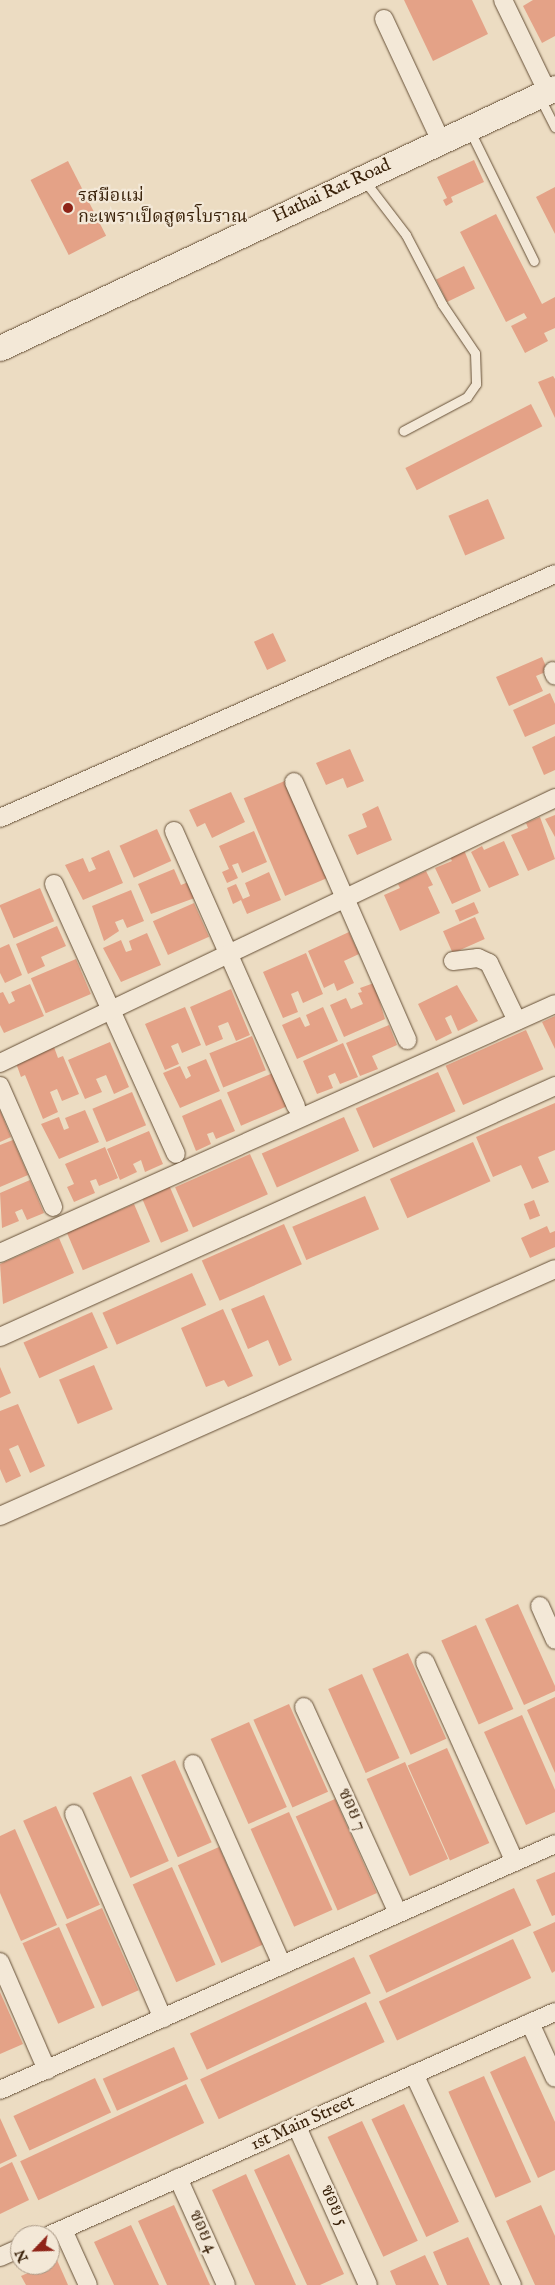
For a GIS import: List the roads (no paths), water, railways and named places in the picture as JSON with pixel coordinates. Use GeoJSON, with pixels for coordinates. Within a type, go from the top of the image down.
{"type":"FeatureCollection","features":[{"type":"Feature","properties":{"kind":"main road","name":"Hathai Rat Road"},"geometry":{"type":"LineString","coordinates":[[0,348],[547,92]]}},
{"type":"Feature","properties":{"kind":"street"},"geometry":{"type":"LineString","coordinates":[[503,0],[547,92]]}},
{"type":"Feature","properties":{"kind":"street"},"geometry":{"type":"LineString","coordinates":[[384,19],[441,141]]}},
{"type":"Feature","properties":{"kind":"street"},"geometry":{"type":"LineString","coordinates":[[0,818],[555,574]]}},
{"type":"Feature","properties":{"kind":"street"},"geometry":{"type":"LineString","coordinates":[[294,782],[347,899],[407,1040]]}},
{"type":"Feature","properties":{"kind":"street"},"geometry":{"type":"LineString","coordinates":[[0,1063],[111,1012],[555,798]]}},
{"type":"Feature","properties":{"kind":"street"},"geometry":{"type":"LineString","coordinates":[[174,831],[227,956],[296,1106]]}},
{"type":"Feature","properties":{"kind":"street"},"geometry":{"type":"LineString","coordinates":[[54,884],[176,1154]]}},
{"type":"Feature","properties":{"kind":"street"},"geometry":{"type":"LineString","coordinates":[[453,961],[478,958],[489,963],[518,1021]]}},
{"type":"Feature","properties":{"kind":"street"},"geometry":{"type":"LineString","coordinates":[[0,1253],[555,1004]]}},
{"type":"Feature","properties":{"kind":"street"},"geometry":{"type":"LineString","coordinates":[[0,1086],[53,1207]]}},
{"type":"Feature","properties":{"kind":"street"},"geometry":{"type":"LineString","coordinates":[[0,1336],[555,1086]]}},
{"type":"Feature","properties":{"kind":"street"},"geometry":{"type":"LineString","coordinates":[[0,1516],[555,1269]]}},
{"type":"Feature","properties":{"kind":"street"},"geometry":{"type":"LineString","coordinates":[[540,1606],[555,1640]]}},
{"type":"Feature","properties":{"kind":"street"},"geometry":{"type":"LineString","coordinates":[[425,1662],[515,1862]]}},
{"type":"Feature","properties":{"kind":"street","name":"ซอย 7"},"geometry":{"type":"LineString","coordinates":[[304,1707],[398,1913]]}},
{"type":"Feature","properties":{"kind":"street"},"geometry":{"type":"LineString","coordinates":[[193,1764],[282,1965]]}},
{"type":"Feature","properties":{"kind":"street"},"geometry":{"type":"LineString","coordinates":[[74,1814],[163,2019]]}},
{"type":"Feature","properties":{"kind":"street"},"geometry":{"type":"LineString","coordinates":[[0,2090],[555,1844]]}},
{"type":"Feature","properties":{"kind":"street"},"geometry":{"type":"LineString","coordinates":[[0,1962],[47,2070]]}},
{"type":"Feature","properties":{"kind":"street","name":"1st Main Street"},"geometry":{"type":"LineString","coordinates":[[60,2230],[555,2012]]}},
{"type":"Feature","properties":{"kind":"street"},"geometry":{"type":"LineString","coordinates":[[530,2023],[555,2078]]}},
{"type":"Feature","properties":{"kind":"street"},"geometry":{"type":"LineString","coordinates":[[414,2074],[512,2285]]}},
{"type":"Feature","properties":{"kind":"street","name":"ซอย 5"},"geometry":{"type":"LineString","coordinates":[[297,2127],[368,2285]]}},
{"type":"Feature","properties":{"kind":"street","name":"ซอย 4"},"geometry":{"type":"LineString","coordinates":[[178,2178],[226,2285]]}},
{"type":"Feature","properties":{"kind":"street"},"geometry":{"type":"LineString","coordinates":[[60,2239],[88,2285]]}},
{"type":"Feature","properties":{"kind":"lane"},"geometry":{"type":"LineString","coordinates":[[547,92],[555,128]]}},
{"type":"Feature","properties":{"kind":"lane"},"geometry":{"type":"LineString","coordinates":[[469,128],[534,261]]}},
{"type":"Feature","properties":{"kind":"lane"},"geometry":{"type":"LineString","coordinates":[[362,178],[406,235],[442,304],[475,353],[476,384],[467,397],[403,431]]}},
{"type":"Feature","properties":{"kind":"place","name":"รสมือแม่ กะเพราเป็ดสูตรโบราณ"},"geometry":{"type":"Point","coordinates":[68,208]}}]}
